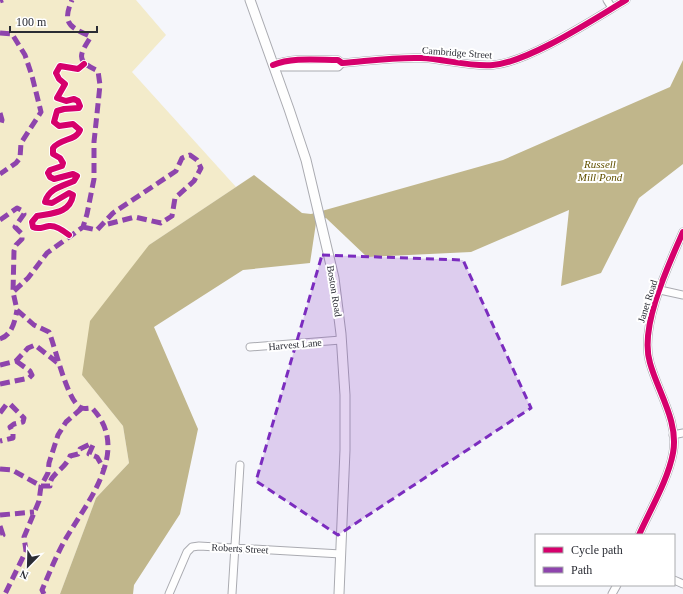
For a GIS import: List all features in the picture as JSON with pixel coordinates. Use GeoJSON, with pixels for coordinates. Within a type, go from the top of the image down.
{"type":"FeatureCollection","features":[{"type":"Feature","properties":{"kind":"main road","name":"Boston Road"},"geometry":{"type":"LineString","coordinates":[[250,0],[301,146],[319,211],[334,278],[341,340],[345,410],[339,594]]}},
{"type":"Feature","properties":{"kind":"street"},"geometry":{"type":"LineString","coordinates":[[607,0],[612,8]]}},
{"type":"Feature","properties":{"kind":"street","name":"Cambridge Street"},"geometry":{"type":"LineString","coordinates":[[273,65],[281,62],[300,60],[338,60],[342,63],[421,58],[477,65],[494,65],[517,59],[551,43],[626,0]]}},
{"type":"Feature","properties":{"kind":"street","name":"Janet Road"},"geometry":{"type":"LineString","coordinates":[[639,534],[666,475],[673,453],[673,428],[649,362],[647,336],[650,320],[660,290],[683,232]]}},
{"type":"Feature","properties":{"kind":"street"},"geometry":{"type":"LineString","coordinates":[[660,290],[683,295]]}},
{"type":"Feature","properties":{"kind":"street","name":"Harvest Lane"},"geometry":{"type":"LineString","coordinates":[[250,347],[341,340]]}},
{"type":"Feature","properties":{"kind":"street"},"geometry":{"type":"LineString","coordinates":[[673,435],[683,433]]}},
{"type":"Feature","properties":{"kind":"street"},"geometry":{"type":"LineString","coordinates":[[232,594],[240,464]]}},
{"type":"Feature","properties":{"kind":"street","name":"Roberts Street"},"geometry":{"type":"LineString","coordinates":[[169,594],[187,552],[192,547],[340,554]]}},
{"type":"Feature","properties":{"kind":"highlighted area"},"geometry":{"type":"Polygon","coordinates":[[[322,255],[463,260],[531,408],[338,535],[256,481],[322,255]]]}},
{"type":"Feature","properties":{"kind":"shaded area"},"geometry":{"type":"Polygon","coordinates":[[[0,0],[136,0],[166,35],[132,72],[236,187],[149,245],[82,375],[123,426],[129,463],[96,498],[60,594],[0,594],[0,0]]]}},
{"type":"Feature","properties":{"kind":"water","name":"Russell Mill Pond"},"geometry":{"type":"Polygon","coordinates":[[[683,60],[683,164],[639,198],[601,273],[561,286],[569,210],[471,252],[367,257],[326,218],[316,223],[310,263],[243,270],[154,327],[198,429],[180,514],[134,585],[133,594],[60,594],[96,498],[129,463],[123,426],[82,375],[90,321],[149,245],[254,175],[302,213],[311,214],[503,160],[670,87],[683,60]]]}},
{"type":"Feature","properties":{"kind":"marked path"},"geometry":{"type":"LineString","coordinates":[[44,594],[42,590],[59,552],[94,493],[102,476],[107,458],[108,441],[103,424],[92,408],[82,408],[72,397],[62,374],[49,332],[34,325],[17,310],[13,292],[28,278],[47,253],[83,227],[87,214],[94,179],[94,142],[100,85],[98,71],[86,64],[82,58],[83,50],[90,36],[72,27],[69,23],[68,14],[72,0]]}},
{"type":"Feature","properties":{"kind":"marked path"},"geometry":{"type":"LineString","coordinates":[[0,33],[12,34],[25,55],[41,112],[21,143],[20,158],[16,163],[0,174]]}},
{"type":"Feature","properties":{"kind":"marked path"},"geometry":{"type":"LineString","coordinates":[[0,113],[2,120],[0,127]]}},
{"type":"Feature","properties":{"kind":"marked path"},"geometry":{"type":"LineString","coordinates":[[83,227],[97,230],[113,213],[176,171],[182,158],[190,155],[197,160],[201,168],[194,181],[175,198],[172,216],[161,223],[135,217],[104,225]]}},
{"type":"Feature","properties":{"kind":"marked path"},"geometry":{"type":"LineString","coordinates":[[0,220],[17,208],[23,211],[24,214],[15,227],[22,234],[22,239],[16,245],[14,251],[13,292]]}},
{"type":"Feature","properties":{"kind":"marked path"},"geometry":{"type":"LineString","coordinates":[[0,339],[10,331],[14,323],[17,310]]}},
{"type":"Feature","properties":{"kind":"marked path"},"geometry":{"type":"LineString","coordinates":[[0,365],[16,361],[28,348],[35,345],[59,364]]}},
{"type":"Feature","properties":{"kind":"marked path"},"geometry":{"type":"LineString","coordinates":[[0,384],[29,378],[32,375],[30,371],[16,361]]}},
{"type":"Feature","properties":{"kind":"marked path"},"geometry":{"type":"LineString","coordinates":[[0,413],[6,405],[10,404],[24,418],[23,422],[14,424],[10,427],[13,433],[13,438],[0,441]]}},
{"type":"Feature","properties":{"kind":"marked path"},"geometry":{"type":"LineString","coordinates":[[82,408],[66,422],[58,435],[49,463],[48,473],[41,486],[50,486],[52,478],[65,465],[70,456],[78,454],[80,449],[90,444],[93,445],[89,454],[97,457],[104,469]]}},
{"type":"Feature","properties":{"kind":"marked path"},"geometry":{"type":"LineString","coordinates":[[0,469],[12,470],[41,486],[39,501],[24,537],[26,551],[5,594]]}},
{"type":"Feature","properties":{"kind":"marked path"},"geometry":{"type":"LineString","coordinates":[[0,515],[34,512]]}},
{"type":"Feature","properties":{"kind":"marked path"},"geometry":{"type":"LineString","coordinates":[[0,526],[3,535],[0,537]]}},
{"type":"Feature","properties":{"kind":"cycle path"},"geometry":{"type":"LineString","coordinates":[[273,65],[280,62],[314,59],[338,60],[342,63],[411,58],[475,65],[493,65],[508,62],[542,48],[626,0]]}},
{"type":"Feature","properties":{"kind":"cycle path"},"geometry":{"type":"LineString","coordinates":[[69,235],[54,226],[35,228],[33,227],[32,222],[37,216],[59,212],[64,209],[68,206],[73,195],[69,193],[52,203],[45,202],[47,197],[53,191],[74,181],[77,176],[73,174],[54,179],[50,177],[48,173],[50,170],[62,166],[63,163],[60,158],[53,154],[53,148],[56,145],[72,138],[78,134],[80,130],[73,124],[59,126],[54,122],[57,111],[79,108],[80,106],[78,101],[74,99],[66,101],[57,98],[65,84],[59,79],[56,73],[60,66],[78,69],[84,64]]}},
{"type":"Feature","properties":{"kind":"cycle path"},"geometry":{"type":"LineString","coordinates":[[639,534],[663,484],[673,453],[673,430],[667,407],[650,363],[648,332],[663,279],[683,232]]}}]}
